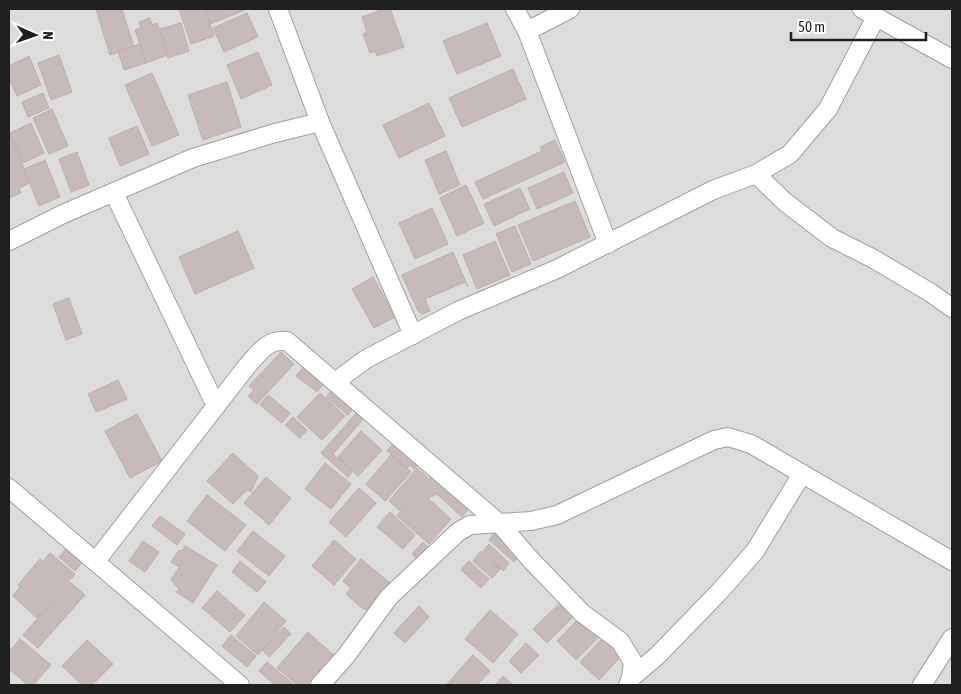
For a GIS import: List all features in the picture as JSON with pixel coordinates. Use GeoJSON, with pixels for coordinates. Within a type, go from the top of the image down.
{"type":"FeatureCollection","features":[{"type":"Feature","properties":{"kind":"street"},"geometry":{"type":"LineString","coordinates":[[278,9],[320,122],[413,335]]}},
{"type":"Feature","properties":{"kind":"street"},"geometry":{"type":"LineString","coordinates":[[515,9],[527,31],[608,244]]}},
{"type":"Feature","properties":{"kind":"street"},"geometry":{"type":"LineString","coordinates":[[527,31],[570,9]]}},
{"type":"Feature","properties":{"kind":"street"},"geometry":{"type":"LineString","coordinates":[[336,382],[366,359],[458,312],[557,269],[713,190],[756,174],[790,154],[828,109],[869,13],[952,59]]}},
{"type":"Feature","properties":{"kind":"street"},"geometry":{"type":"LineString","coordinates":[[9,241],[63,214],[194,158],[275,133],[320,122]]}},
{"type":"Feature","properties":{"kind":"street"},"geometry":{"type":"LineString","coordinates":[[756,174],[785,202],[832,238],[872,258],[931,293],[952,308]]}},
{"type":"Feature","properties":{"kind":"street"},"geometry":{"type":"LineString","coordinates":[[114,193],[216,406]]}},
{"type":"Feature","properties":{"kind":"street"},"geometry":{"type":"LineString","coordinates":[[96,561],[264,347],[276,340],[287,341],[500,524],[530,559],[582,613],[620,642],[632,662],[630,682]]}},
{"type":"Feature","properties":{"kind":"street"},"geometry":{"type":"LineString","coordinates":[[320,685],[346,656],[389,597],[458,532],[470,526],[530,521],[557,515],[714,440],[728,437],[751,444],[952,561]]}},
{"type":"Feature","properties":{"kind":"street"},"geometry":{"type":"LineString","coordinates":[[630,682],[721,590],[755,551],[802,474]]}},
{"type":"Feature","properties":{"kind":"street"},"geometry":{"type":"LineString","coordinates":[[9,488],[240,685]]}},
{"type":"Feature","properties":{"kind":"street"},"geometry":{"type":"LineString","coordinates":[[922,685],[952,638]]}},
{"type":"Feature","properties":{"kind":"shaded area"},"geometry":{"type":"Polygon","coordinates":[[[9,9],[952,9],[952,685],[9,685],[9,9]]]}},
{"type":"Feature","properties":{"kind":"building"},"geometry":{"type":"Polygon","coordinates":[[[96,9],[122,9],[134,47],[110,55],[96,9]]]}},
{"type":"Feature","properties":{"kind":"building"},"geometry":{"type":"Polygon","coordinates":[[[179,9],[205,9],[214,36],[191,44],[179,9]]]}},
{"type":"Feature","properties":{"kind":"building"},"geometry":{"type":"Polygon","coordinates":[[[209,9],[245,10],[210,24],[205,11],[209,9]]]}},
{"type":"Feature","properties":{"kind":"building"},"geometry":{"type":"Polygon","coordinates":[[[384,9],[390,9],[404,47],[377,56],[375,51],[370,53],[363,34],[367,32],[362,17],[384,9]]]}},
{"type":"Feature","properties":{"kind":"building"},"geometry":{"type":"Polygon","coordinates":[[[247,13],[258,37],[224,52],[213,28],[247,13]]]}},
{"type":"Feature","properties":{"kind":"building"},"geometry":{"type":"Polygon","coordinates":[[[150,18],[152,25],[157,23],[168,55],[146,63],[135,30],[141,28],[139,22],[150,18]]]}},
{"type":"Feature","properties":{"kind":"building"},"geometry":{"type":"Polygon","coordinates":[[[181,23],[189,51],[168,58],[160,29],[181,23]]]}},
{"type":"Feature","properties":{"kind":"building"},"geometry":{"type":"Polygon","coordinates":[[[487,23],[501,56],[457,74],[443,41],[487,23]]]}},
{"type":"Feature","properties":{"kind":"building"},"geometry":{"type":"Polygon","coordinates":[[[140,44],[146,63],[124,70],[118,51],[140,44]]]}},
{"type":"Feature","properties":{"kind":"building"},"geometry":{"type":"Polygon","coordinates":[[[258,52],[272,85],[241,99],[227,65],[258,52]]]}},
{"type":"Feature","properties":{"kind":"building"},"geometry":{"type":"Polygon","coordinates":[[[59,55],[72,92],[51,100],[38,63],[59,55]]]}},
{"type":"Feature","properties":{"kind":"building"},"geometry":{"type":"Polygon","coordinates":[[[29,56],[41,85],[17,96],[9,78],[9,66],[29,56]]]}},
{"type":"Feature","properties":{"kind":"building"},"geometry":{"type":"Polygon","coordinates":[[[513,69],[526,99],[462,127],[449,98],[513,69]]]}},
{"type":"Feature","properties":{"kind":"building"},"geometry":{"type":"Polygon","coordinates":[[[152,73],[179,135],[152,146],[125,85],[152,73]]]}},
{"type":"Feature","properties":{"kind":"building"},"geometry":{"type":"Polygon","coordinates":[[[227,82],[241,127],[203,140],[188,95],[227,82]]]}},
{"type":"Feature","properties":{"kind":"building"},"geometry":{"type":"Polygon","coordinates":[[[43,93],[49,108],[28,117],[22,102],[43,93]]]}},
{"type":"Feature","properties":{"kind":"building"},"geometry":{"type":"Polygon","coordinates":[[[429,103],[445,136],[399,158],[383,125],[429,103]]]}},
{"type":"Feature","properties":{"kind":"building"},"geometry":{"type":"Polygon","coordinates":[[[52,109],[68,146],[49,154],[33,118],[52,109]]]}},
{"type":"Feature","properties":{"kind":"building"},"geometry":{"type":"Polygon","coordinates":[[[31,123],[44,153],[23,163],[10,133],[31,123]]]}},
{"type":"Feature","properties":{"kind":"building"},"geometry":{"type":"Polygon","coordinates":[[[137,126],[149,154],[120,166],[109,138],[137,126]]]}},
{"type":"Feature","properties":{"kind":"building"},"geometry":{"type":"Polygon","coordinates":[[[9,133],[30,183],[19,188],[21,193],[9,198],[9,133]]]}},
{"type":"Feature","properties":{"kind":"building"},"geometry":{"type":"Polygon","coordinates":[[[555,140],[565,162],[483,199],[475,182],[542,151],[540,147],[555,140]]]}},
{"type":"Feature","properties":{"kind":"building"},"geometry":{"type":"Polygon","coordinates":[[[446,151],[460,185],[439,194],[425,160],[446,151]]]}},
{"type":"Feature","properties":{"kind":"building"},"geometry":{"type":"Polygon","coordinates":[[[77,152],[89,185],[71,192],[59,159],[77,152]]]}},
{"type":"Feature","properties":{"kind":"building"},"geometry":{"type":"Polygon","coordinates":[[[45,160],[60,197],[39,206],[24,169],[45,160]]]}},
{"type":"Feature","properties":{"kind":"building"},"geometry":{"type":"Polygon","coordinates":[[[564,172],[573,193],[537,209],[528,188],[564,172]]]}},
{"type":"Feature","properties":{"kind":"building"},"geometry":{"type":"Polygon","coordinates":[[[466,185],[484,223],[457,236],[440,198],[466,185]]]}},
{"type":"Feature","properties":{"kind":"building"},"geometry":{"type":"Polygon","coordinates":[[[520,188],[530,209],[494,226],[484,204],[520,188]]]}},
{"type":"Feature","properties":{"kind":"building"},"geometry":{"type":"Polygon","coordinates":[[[575,201],[590,237],[533,261],[518,225],[575,201]]]}},
{"type":"Feature","properties":{"kind":"building"},"geometry":{"type":"Polygon","coordinates":[[[432,208],[448,244],[415,259],[399,223],[432,208]]]}},
{"type":"Feature","properties":{"kind":"building"},"geometry":{"type":"Polygon","coordinates":[[[515,226],[531,264],[512,272],[496,234],[515,226]]]}},
{"type":"Feature","properties":{"kind":"building"},"geometry":{"type":"Polygon","coordinates":[[[238,231],[254,268],[195,294],[179,257],[238,231]]]}},
{"type":"Feature","properties":{"kind":"building"},"geometry":{"type":"Polygon","coordinates":[[[495,241],[510,275],[477,289],[463,255],[495,241]]]}},
{"type":"Feature","properties":{"kind":"building"},"geometry":{"type":"Polygon","coordinates":[[[453,252],[468,287],[465,282],[425,299],[430,311],[422,314],[418,311],[402,275],[453,252]]]}},
{"type":"Feature","properties":{"kind":"building"},"geometry":{"type":"Polygon","coordinates":[[[373,277],[395,317],[374,328],[352,289],[373,277]]]}},
{"type":"Feature","properties":{"kind":"building"},"geometry":{"type":"Polygon","coordinates":[[[69,298],[82,334],[66,340],[53,304],[69,298]]]}},
{"type":"Feature","properties":{"kind":"building"},"geometry":{"type":"Polygon","coordinates":[[[281,352],[294,364],[257,404],[248,396],[254,390],[249,386],[281,352]]]}},
{"type":"Feature","properties":{"kind":"building"},"geometry":{"type":"Polygon","coordinates":[[[305,365],[326,381],[317,392],[296,376],[305,365]]]}},
{"type":"Feature","properties":{"kind":"building"},"geometry":{"type":"Polygon","coordinates":[[[118,380],[127,399],[96,412],[88,394],[118,380]]]}},
{"type":"Feature","properties":{"kind":"building"},"geometry":{"type":"Polygon","coordinates":[[[333,388],[355,406],[348,415],[326,397],[333,388]]]}},
{"type":"Feature","properties":{"kind":"building"},"geometry":{"type":"Polygon","coordinates":[[[320,393],[345,416],[322,440],[297,417],[320,393]]]}},
{"type":"Feature","properties":{"kind":"building"},"geometry":{"type":"Polygon","coordinates":[[[268,395],[290,413],[282,423],[260,405],[268,395]]]}},
{"type":"Feature","properties":{"kind":"building"},"geometry":{"type":"Polygon","coordinates":[[[358,411],[365,417],[333,454],[353,471],[348,477],[321,453],[358,411]]]}},
{"type":"Feature","properties":{"kind":"building"},"geometry":{"type":"Polygon","coordinates":[[[137,414],[162,461],[130,478],[105,431],[137,414]]]}},
{"type":"Feature","properties":{"kind":"building"},"geometry":{"type":"Polygon","coordinates":[[[293,417],[307,430],[300,438],[285,425],[293,417]]]}},
{"type":"Feature","properties":{"kind":"building"},"geometry":{"type":"Polygon","coordinates":[[[361,431],[382,450],[358,476],[338,457],[361,431]]]}},
{"type":"Feature","properties":{"kind":"building"},"geometry":{"type":"Polygon","coordinates":[[[394,442],[420,462],[414,469],[410,465],[407,468],[387,451],[394,442]]]}},
{"type":"Feature","properties":{"kind":"building"},"geometry":{"type":"Polygon","coordinates":[[[233,453],[258,476],[251,492],[247,490],[233,504],[207,481],[233,453]]]}},
{"type":"Feature","properties":{"kind":"building"},"geometry":{"type":"Polygon","coordinates":[[[391,455],[411,472],[385,501],[366,484],[391,455]]]}},
{"type":"Feature","properties":{"kind":"building"},"geometry":{"type":"Polygon","coordinates":[[[325,463],[351,484],[331,509],[305,489],[325,463]]]}},
{"type":"Feature","properties":{"kind":"building"},"geometry":{"type":"Polygon","coordinates":[[[417,468],[428,478],[400,511],[389,501],[417,468]]]}},
{"type":"Feature","properties":{"kind":"building"},"geometry":{"type":"Polygon","coordinates":[[[436,471],[473,504],[462,517],[437,494],[428,498],[451,519],[429,544],[397,516],[436,471]]]}},
{"type":"Feature","properties":{"kind":"building"},"geometry":{"type":"Polygon","coordinates":[[[266,477],[291,498],[269,525],[244,503],[266,477]]]}},
{"type":"Feature","properties":{"kind":"building"},"geometry":{"type":"Polygon","coordinates":[[[359,488],[376,503],[346,537],[329,522],[359,488]]]}},
{"type":"Feature","properties":{"kind":"building"},"geometry":{"type":"Polygon","coordinates":[[[207,495],[246,525],[225,551],[187,521],[207,495]]]}},
{"type":"Feature","properties":{"kind":"building"},"geometry":{"type":"Polygon","coordinates":[[[390,512],[415,535],[403,549],[377,527],[390,512]]]}},
{"type":"Feature","properties":{"kind":"building"},"geometry":{"type":"Polygon","coordinates":[[[160,516],[185,534],[177,545],[152,526],[160,516]]]}},
{"type":"Feature","properties":{"kind":"building"},"geometry":{"type":"Polygon","coordinates":[[[253,531],[285,556],[269,576],[237,551],[253,531]]]}},
{"type":"Feature","properties":{"kind":"building"},"geometry":{"type":"Polygon","coordinates":[[[496,531],[522,553],[514,562],[489,540],[496,531]]]}},
{"type":"Feature","properties":{"kind":"building"},"geometry":{"type":"Polygon","coordinates":[[[334,540],[356,559],[334,585],[312,566],[334,540]]]}},
{"type":"Feature","properties":{"kind":"building"},"geometry":{"type":"Polygon","coordinates":[[[143,541],[159,552],[145,572],[129,561],[143,541]]]}},
{"type":"Feature","properties":{"kind":"building"},"geometry":{"type":"Polygon","coordinates":[[[423,542],[432,551],[421,563],[412,554],[423,542]]]}},
{"type":"Feature","properties":{"kind":"building"},"geometry":{"type":"Polygon","coordinates":[[[489,544],[509,563],[503,571],[483,551],[489,544]]]}},
{"type":"Feature","properties":{"kind":"building"},"geometry":{"type":"Polygon","coordinates":[[[69,545],[85,559],[75,571],[59,557],[69,545]]]}},
{"type":"Feature","properties":{"kind":"building"},"geometry":{"type":"Polygon","coordinates":[[[185,546],[217,565],[193,603],[176,592],[179,589],[171,580],[179,567],[171,562],[179,550],[182,551],[185,546]]]}},
{"type":"Feature","properties":{"kind":"building"},"geometry":{"type":"Polygon","coordinates":[[[481,551],[500,569],[492,578],[473,561],[481,551]]]}},
{"type":"Feature","properties":{"kind":"building"},"geometry":{"type":"Polygon","coordinates":[[[50,553],[75,574],[37,618],[13,596],[20,587],[18,585],[40,559],[43,561],[50,553]]]}},
{"type":"Feature","properties":{"kind":"building"},"geometry":{"type":"Polygon","coordinates":[[[361,559],[390,583],[367,610],[346,594],[351,588],[343,581],[361,559]]]}},
{"type":"Feature","properties":{"kind":"building"},"geometry":{"type":"Polygon","coordinates":[[[240,561],[266,582],[257,592],[232,572],[240,561]]]}},
{"type":"Feature","properties":{"kind":"building"},"geometry":{"type":"Polygon","coordinates":[[[469,561],[489,579],[481,588],[461,570],[469,561]]]}},
{"type":"Feature","properties":{"kind":"building"},"geometry":{"type":"Polygon","coordinates":[[[70,582],[85,595],[38,648],[23,635],[70,582]]]}},
{"type":"Feature","properties":{"kind":"building"},"geometry":{"type":"Polygon","coordinates":[[[217,591],[245,615],[230,632],[202,608],[217,591]]]}},
{"type":"Feature","properties":{"kind":"building"},"geometry":{"type":"Polygon","coordinates":[[[563,600],[576,614],[547,643],[533,629],[563,600]]]}},
{"type":"Feature","properties":{"kind":"building"},"geometry":{"type":"Polygon","coordinates":[[[264,602],[286,621],[258,655],[236,636],[264,602]]]}},
{"type":"Feature","properties":{"kind":"building"},"geometry":{"type":"Polygon","coordinates":[[[419,606],[429,617],[405,643],[394,633],[419,606]]]}},
{"type":"Feature","properties":{"kind":"building"},"geometry":{"type":"Polygon","coordinates":[[[490,610],[518,634],[493,663],[465,639],[490,610]]]}},
{"type":"Feature","properties":{"kind":"building"},"geometry":{"type":"Polygon","coordinates":[[[581,616],[600,636],[576,660],[557,641],[581,616]]]}},
{"type":"Feature","properties":{"kind":"building"},"geometry":{"type":"Polygon","coordinates":[[[284,627],[291,634],[269,657],[262,650],[284,627]]]}},
{"type":"Feature","properties":{"kind":"building"},"geometry":{"type":"Polygon","coordinates":[[[308,632],[339,660],[317,685],[297,685],[277,668],[308,632]]]}},
{"type":"Feature","properties":{"kind":"building"},"geometry":{"type":"Polygon","coordinates":[[[231,635],[256,656],[247,667],[222,646],[231,635]]]}},
{"type":"Feature","properties":{"kind":"building"},"geometry":{"type":"Polygon","coordinates":[[[604,637],[622,655],[599,680],[580,662],[604,637]]]}},
{"type":"Feature","properties":{"kind":"building"},"geometry":{"type":"Polygon","coordinates":[[[20,639],[51,665],[33,685],[28,685],[9,669],[9,652],[20,639]]]}},
{"type":"Feature","properties":{"kind":"building"},"geometry":{"type":"Polygon","coordinates":[[[87,640],[113,664],[92,685],[82,685],[62,666],[87,640]]]}},
{"type":"Feature","properties":{"kind":"building"},"geometry":{"type":"Polygon","coordinates":[[[526,643],[539,655],[521,673],[509,661],[526,643]]]}},
{"type":"Feature","properties":{"kind":"building"},"geometry":{"type":"Polygon","coordinates":[[[473,655],[490,671],[477,685],[446,685],[473,655]]]}},
{"type":"Feature","properties":{"kind":"building"},"geometry":{"type":"Polygon","coordinates":[[[267,662],[294,685],[275,685],[259,671],[267,662]]]}},
{"type":"Feature","properties":{"kind":"building"},"geometry":{"type":"Polygon","coordinates":[[[503,676],[513,685],[495,685],[503,676]]]}}]}
